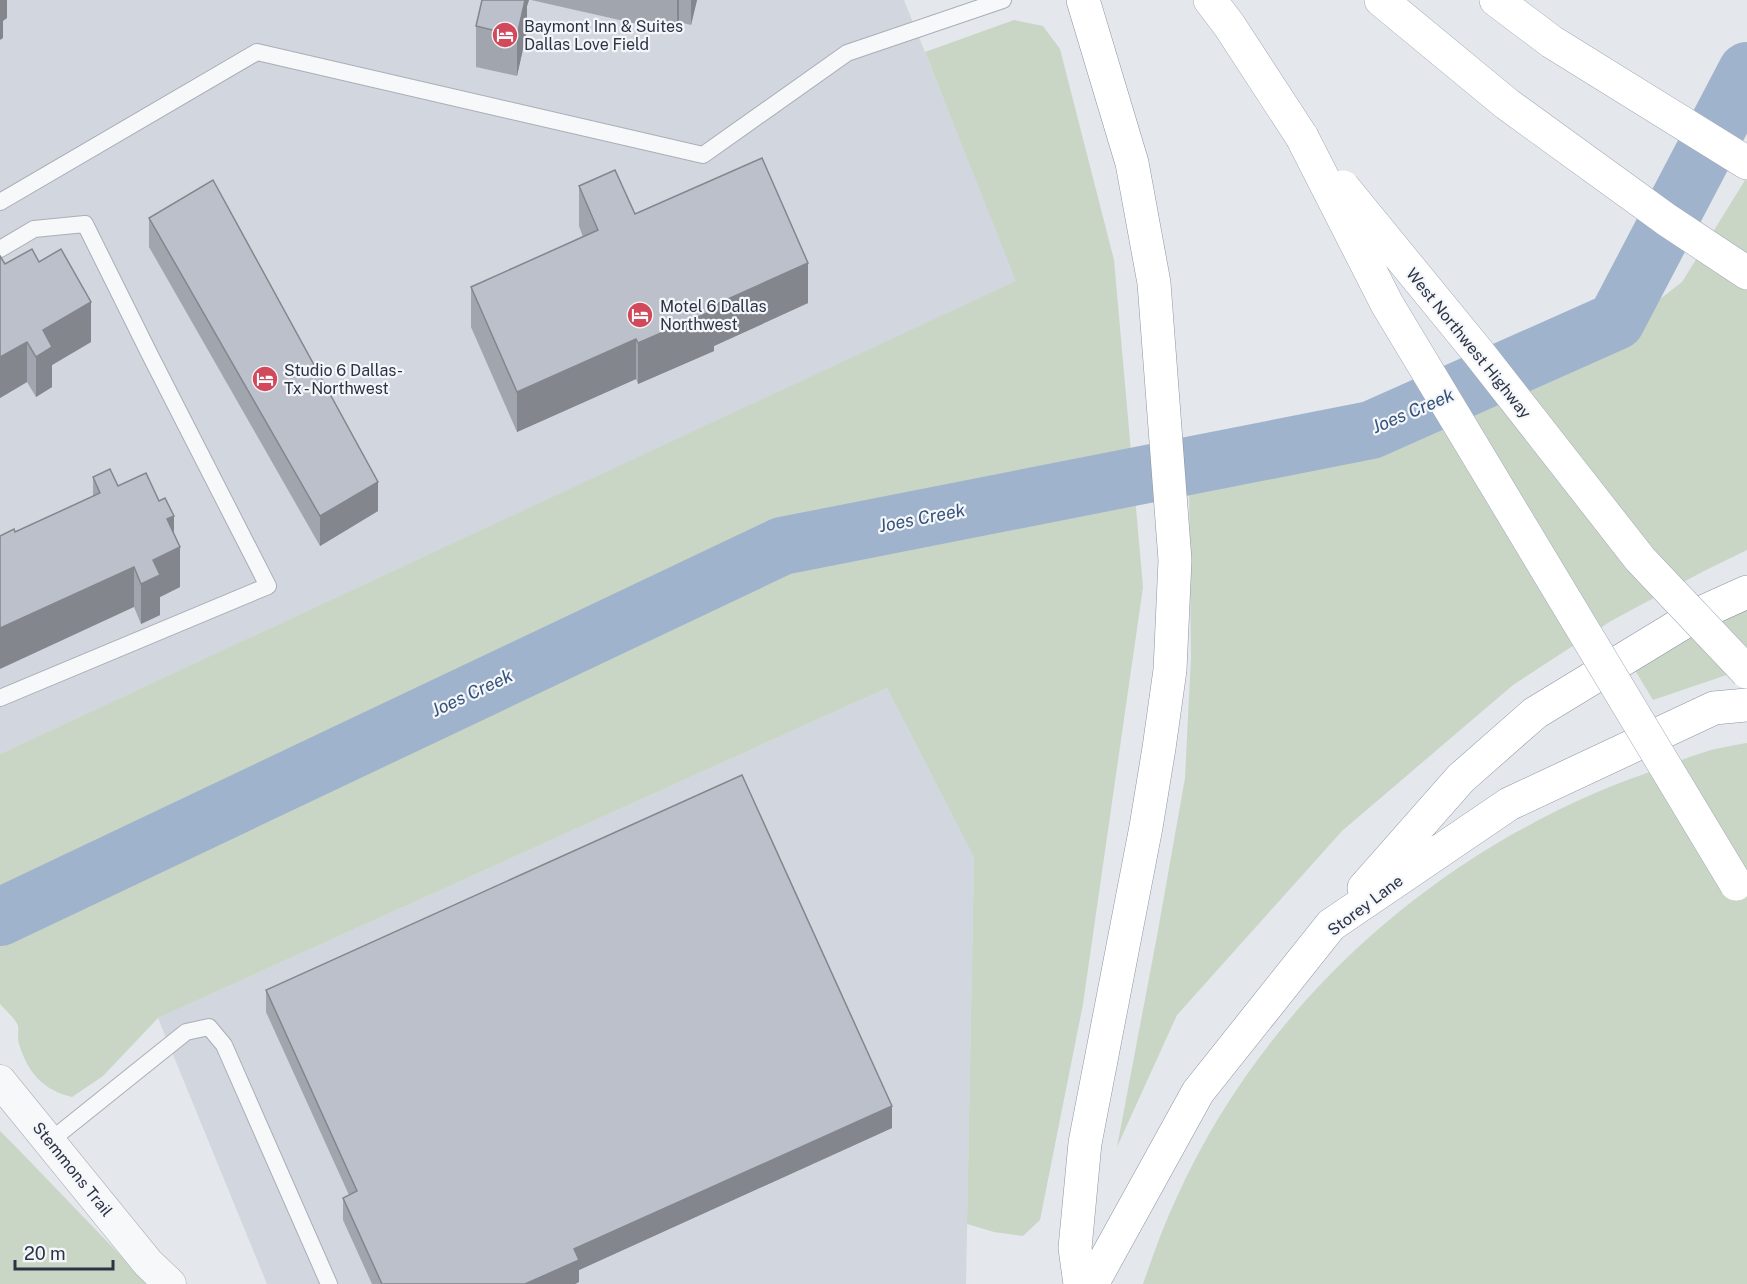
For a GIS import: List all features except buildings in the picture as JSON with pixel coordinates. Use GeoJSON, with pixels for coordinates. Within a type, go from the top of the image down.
{"type":"FeatureCollection","features":[{"type":"Feature","properties":{"kind":"main road"},"geometry":{"type":"LineString","coordinates":[[1080,1284],[1075,1248],[1086,1143],[1159,748],[1170,670],[1175,560],[1154,283],[1132,163],[1083,0]]}},
{"type":"Feature","properties":{"kind":"main road","name":"West Northwest Highway"},"geometry":{"type":"LineString","coordinates":[[1210,0],[1302,137],[1478,352],[1640,559],[1747,672]]}},
{"type":"Feature","properties":{"kind":"main road"},"geometry":{"type":"LineString","coordinates":[[1381,0],[1507,104],[1667,220],[1747,273]]}},
{"type":"Feature","properties":{"kind":"main road"},"geometry":{"type":"LineString","coordinates":[[1496,0],[1552,42],[1747,163]]}},
{"type":"Feature","properties":{"kind":"main road"},"geometry":{"type":"LineString","coordinates":[[1302,137],[1387,304],[1742,890]]}},
{"type":"Feature","properties":{"kind":"main road"},"geometry":{"type":"LineString","coordinates":[[1331,925],[1461,778],[1534,713],[1696,615],[1747,592]]}},
{"type":"Feature","properties":{"kind":"main road","name":"Storey Lane"},"geometry":{"type":"LineString","coordinates":[[1092,1284],[1198,1092],[1331,925],[1509,804],[1714,708],[1747,705]]}},
{"type":"Feature","properties":{"kind":"street","name":"Stemmons Trail"},"geometry":{"type":"LineString","coordinates":[[0,1081],[148,1263],[170,1284]]}},
{"type":"Feature","properties":{"kind":"lane"},"geometry":{"type":"LineString","coordinates":[[0,202],[257,52],[703,155],[848,53],[1004,0]]}},
{"type":"Feature","properties":{"kind":"lane"},"geometry":{"type":"LineString","coordinates":[[0,249],[34,229],[85,224],[268,586],[0,698]]}},
{"type":"Feature","properties":{"kind":"lane"},"geometry":{"type":"LineString","coordinates":[[50,1141],[186,1032],[209,1028],[224,1045],[329,1284]]}},
{"type":"Feature","properties":{"kind":"shaded area"},"geometry":{"type":"Polygon","coordinates":[[[0,0],[904,0],[1017,281],[0,754],[0,0]]]}},
{"type":"Feature","properties":{"kind":"shaded area"},"geometry":{"type":"Polygon","coordinates":[[[887,688],[974,856],[966,1284],[267,1284],[158,1018],[887,688]]]}},
{"type":"Feature","properties":{"kind":"green space"},"geometry":{"type":"Polygon","coordinates":[[[1014,20],[1043,26],[1060,49],[1114,260],[1143,587],[1083,1004],[1040,1220],[1023,1236],[994,1232],[967,1224],[974,857],[887,688],[158,1018],[103,1076],[72,1097],[53,1090],[38,1079],[27,1064],[18,1042],[17,1023],[0,1004],[0,754],[1016,281],[925,52],[1014,20]]]}},
{"type":"Feature","properties":{"kind":"green space"},"geometry":{"type":"Polygon","coordinates":[[[1747,177],[1747,550],[1611,621],[1513,685],[1342,831],[1177,1015],[1117,1147],[1185,778],[1191,657],[1189,486],[1416,434],[1589,354],[1682,282],[1747,177]]]}},
{"type":"Feature","properties":{"kind":"green space"},"geometry":{"type":"Polygon","coordinates":[[[1747,597],[1747,668],[1653,700],[1630,662],[1747,597]]]}},
{"type":"Feature","properties":{"kind":"green space"},"geometry":{"type":"Polygon","coordinates":[[[1747,743],[1747,1284],[1143,1284],[1171,1210],[1212,1128],[1256,1062],[1306,1001],[1361,944],[1422,894],[1488,849],[1557,811],[1630,779],[1691,757],[1711,750],[1747,743]]]}},
{"type":"Feature","properties":{"kind":"green space"},"geometry":{"type":"Polygon","coordinates":[[[0,1131],[17,1148],[148,1284],[0,1284],[0,1131]]]}},
{"type":"Feature","properties":{"kind":"waterway","name":"Joes Creek"},"geometry":{"type":"LineString","coordinates":[[0,917],[782,546],[1371,430],[1616,321],[1747,71]]}},
{"type":"Feature","properties":{"kind":"place","name":"Baymont Inn & Suites Dallas Love Field"},"geometry":{"type":"Point","coordinates":[505,35]}},
{"type":"Feature","properties":{"kind":"place","name":"Motel 6 Dallas Northwest"},"geometry":{"type":"Point","coordinates":[640,315]}},
{"type":"Feature","properties":{"kind":"place","name":"Studio 6 Dallas- Tx - Northwest"},"geometry":{"type":"Point","coordinates":[265,379]}}]}
